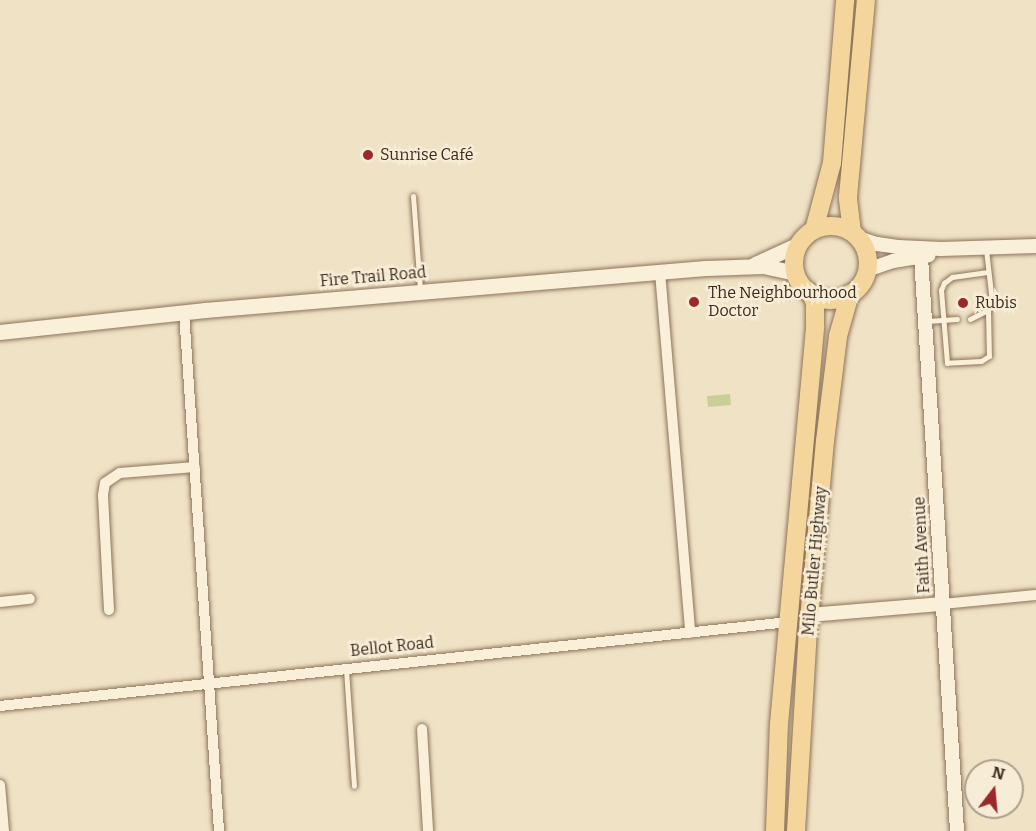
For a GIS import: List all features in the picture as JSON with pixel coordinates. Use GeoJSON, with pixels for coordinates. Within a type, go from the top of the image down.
{"type":"FeatureCollection","features":[{"type":"Feature","properties":{"kind":"main road"},"geometry":{"type":"LineString","coordinates":[[814,230],[832,163],[845,0]]}},
{"type":"Feature","properties":{"kind":"main road"},"geometry":{"type":"LineString","coordinates":[[855,235],[834,226],[814,230],[799,244],[794,261],[796,273],[802,285],[811,293],[830,300],[850,294],[862,284],[867,270],[868,257],[855,235],[848,197],[866,0]]}},
{"type":"Feature","properties":{"kind":"main road","name":"Fire Trail Road"},"geometry":{"type":"LineString","coordinates":[[750,265],[799,244]]}},
{"type":"Feature","properties":{"kind":"main road","name":"Fire Trail Road"},"geometry":{"type":"LineString","coordinates":[[0,332],[184,312],[750,265],[770,266],[796,273]]}},
{"type":"Feature","properties":{"kind":"main road","name":"Milo Butler Highway"},"geometry":{"type":"LineString","coordinates":[[775,831],[779,724],[815,326],[815,303],[811,293]]}},
{"type":"Feature","properties":{"kind":"main road","name":"Milo Butler Highway"},"geometry":{"type":"LineString","coordinates":[[796,831],[810,615],[834,361],[841,322],[850,294]]}},
{"type":"Feature","properties":{"kind":"street"},"geometry":{"type":"LineString","coordinates":[[855,235],[888,246],[941,249],[1036,246]]}},
{"type":"Feature","properties":{"kind":"street"},"geometry":{"type":"LineString","coordinates":[[867,270],[893,261],[921,257],[941,249]]}},
{"type":"Feature","properties":{"kind":"street","name":"Faith Avenue"},"geometry":{"type":"LineString","coordinates":[[921,257],[957,831]]}},
{"type":"Feature","properties":{"kind":"street"},"geometry":{"type":"LineString","coordinates":[[660,272],[690,633]]}},
{"type":"Feature","properties":{"kind":"street"},"geometry":{"type":"LineString","coordinates":[[184,312],[219,831]]}},
{"type":"Feature","properties":{"kind":"street"},"geometry":{"type":"LineString","coordinates":[[110,610],[103,495],[105,483],[120,473],[195,467]]}},
{"type":"Feature","properties":{"kind":"street"},"geometry":{"type":"LineString","coordinates":[[810,615],[1036,595]]}},
{"type":"Feature","properties":{"kind":"street"},"geometry":{"type":"LineString","coordinates":[[0,602],[30,599]]}},
{"type":"Feature","properties":{"kind":"street","name":"Bellot Road"},"geometry":{"type":"LineString","coordinates":[[0,706],[788,622]]}},
{"type":"Feature","properties":{"kind":"street"},"geometry":{"type":"LineString","coordinates":[[422,729],[428,831]]}},
{"type":"Feature","properties":{"kind":"street"},"geometry":{"type":"LineString","coordinates":[[0,785],[4,831]]}},
{"type":"Feature","properties":{"kind":"lane"},"geometry":{"type":"LineString","coordinates":[[413,196],[420,291]]}},
{"type":"Feature","properties":{"kind":"lane"},"geometry":{"type":"LineString","coordinates":[[985,248],[992,302],[988,310],[989,356],[981,361],[947,363],[942,320],[941,290],[944,283],[952,277],[988,272]]}},
{"type":"Feature","properties":{"kind":"lane"},"geometry":{"type":"LineString","coordinates":[[970,319],[988,310]]}},
{"type":"Feature","properties":{"kind":"lane"},"geometry":{"type":"LineString","coordinates":[[925,321],[957,319]]}},
{"type":"Feature","properties":{"kind":"lane"},"geometry":{"type":"LineString","coordinates":[[346,669],[354,786]]}},
{"type":"Feature","properties":{"kind":"green space"},"geometry":{"type":"Polygon","coordinates":[[[730,394],[731,405],[708,407],[707,396],[730,394]]]}},
{"type":"Feature","properties":{"kind":"place","name":"Sunrise Café"},"geometry":{"type":"Point","coordinates":[368,155]}},
{"type":"Feature","properties":{"kind":"place","name":"The Neighbourhood Doctor"},"geometry":{"type":"Point","coordinates":[694,302]}},
{"type":"Feature","properties":{"kind":"place","name":"Rubis"},"geometry":{"type":"Point","coordinates":[963,303]}}]}
